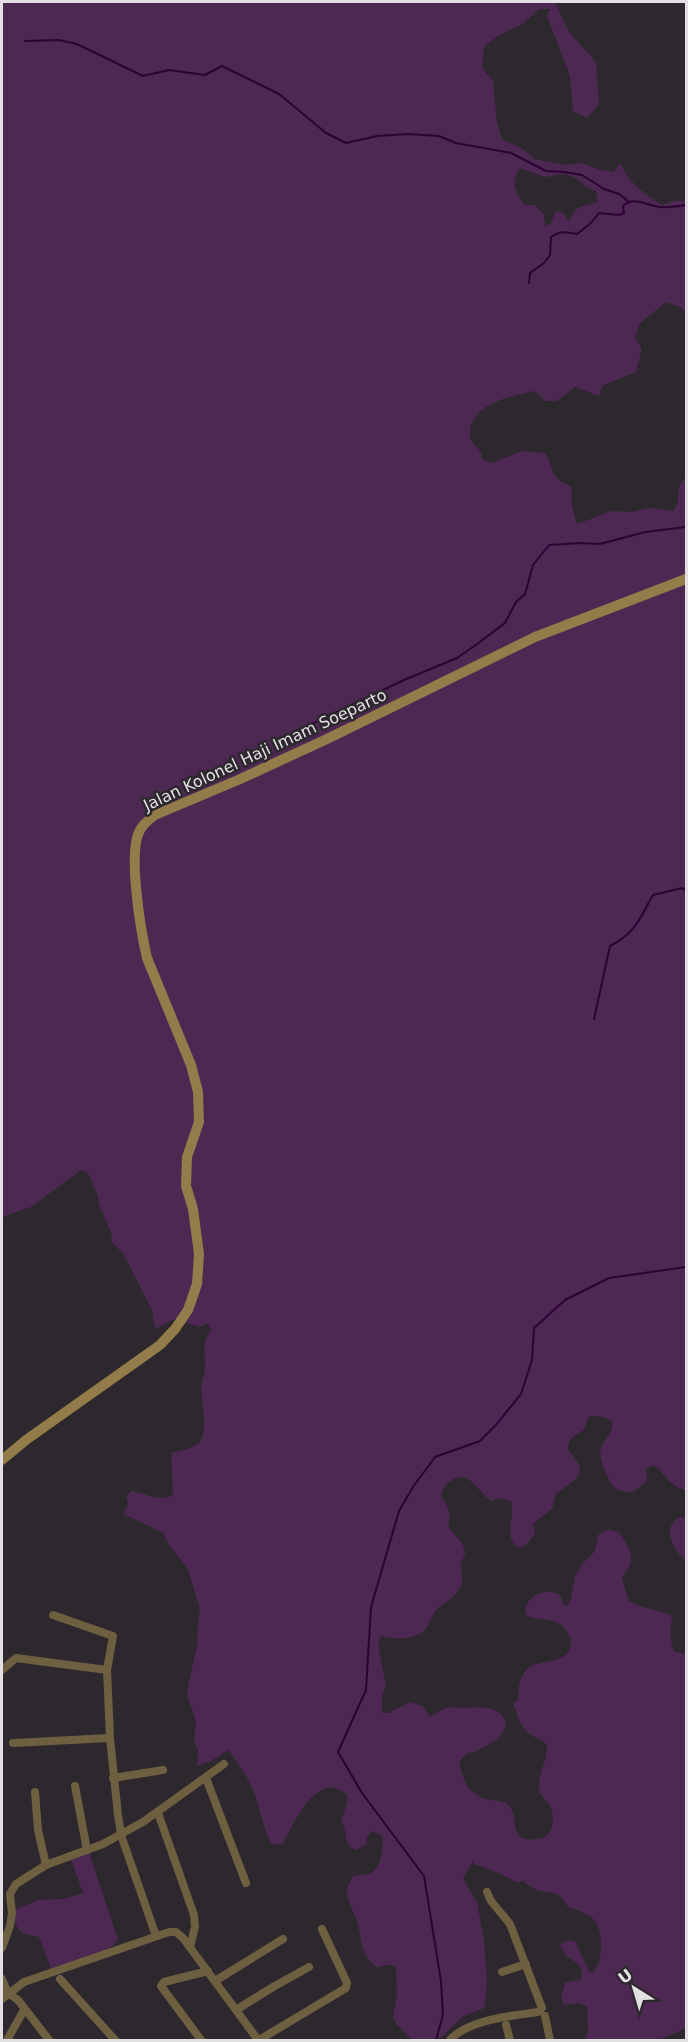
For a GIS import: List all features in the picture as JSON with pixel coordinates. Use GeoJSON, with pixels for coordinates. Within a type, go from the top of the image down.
{"type":"FeatureCollection","features":[{"type":"Feature","properties":{"kind":"main road","name":"Jalan Kolonel Haji Imam Soeparto"},"geometry":{"type":"LineString","coordinates":[[2,1460],[26,1440],[160,1345],[176,1329],[188,1311],[197,1284],[199,1254],[193,1209],[186,1186],[187,1157],[199,1122],[198,1092],[192,1065],[151,969],[143,940],[135,850],[139,832],[144,824],[155,815],[317,743],[535,637],[687,579]]}},
{"type":"Feature","properties":{"kind":"street"},"geometry":{"type":"LineString","coordinates":[[53,1615],[112,1634],[107,1670],[110,1738],[121,1834],[156,1936]]}},
{"type":"Feature","properties":{"kind":"street"},"geometry":{"type":"LineString","coordinates":[[2,1670],[16,1658],[107,1670]]}},
{"type":"Feature","properties":{"kind":"street"},"geometry":{"type":"LineString","coordinates":[[13,1743],[110,1738]]}},
{"type":"Feature","properties":{"kind":"street"},"geometry":{"type":"LineString","coordinates":[[2,1948],[10,1926],[12,1889],[22,1879],[46,1865],[121,1834],[158,1813],[224,1764]]}},
{"type":"Feature","properties":{"kind":"street"},"geometry":{"type":"LineString","coordinates":[[113,1778],[163,1770]]}},
{"type":"Feature","properties":{"kind":"street"},"geometry":{"type":"LineString","coordinates":[[206,1778],[246,1883]]}},
{"type":"Feature","properties":{"kind":"street"},"geometry":{"type":"LineString","coordinates":[[75,1786],[87,1850]]}},
{"type":"Feature","properties":{"kind":"street"},"geometry":{"type":"LineString","coordinates":[[35,1792],[38,1830],[46,1865]]}},
{"type":"Feature","properties":{"kind":"street"},"geometry":{"type":"LineString","coordinates":[[158,1813],[194,1915],[195,1927],[190,1947]]}},
{"type":"Feature","properties":{"kind":"street"},"geometry":{"type":"LineString","coordinates":[[450,2040],[473,2026],[491,2020],[542,2010],[542,2004],[510,1923],[491,1901],[487,1892]]}},
{"type":"Feature","properties":{"kind":"street"},"geometry":{"type":"LineString","coordinates":[[5,1996],[24,1982],[156,1936],[176,1932],[190,1947],[258,2040],[346,1988],[347,1983],[322,1929]]}},
{"type":"Feature","properties":{"kind":"street"},"geometry":{"type":"LineString","coordinates":[[215,1981],[283,1939]]}},
{"type":"Feature","properties":{"kind":"street"},"geometry":{"type":"LineString","coordinates":[[502,1972],[526,1964]]}},
{"type":"Feature","properties":{"kind":"street"},"geometry":{"type":"LineString","coordinates":[[237,2010],[309,1967]]}},
{"type":"Feature","properties":{"kind":"street"},"geometry":{"type":"LineString","coordinates":[[201,2040],[161,1986],[164,1982],[208,1971]]}},
{"type":"Feature","properties":{"kind":"street"},"geometry":{"type":"LineString","coordinates":[[60,1979],[115,2040]]}},
{"type":"Feature","properties":{"kind":"street"},"geometry":{"type":"LineString","coordinates":[[2,1980],[5,1996]]}},
{"type":"Feature","properties":{"kind":"street"},"geometry":{"type":"LineString","coordinates":[[5,1996],[18,2000],[49,2040]]}},
{"type":"Feature","properties":{"kind":"street"},"geometry":{"type":"LineString","coordinates":[[7,2040],[24,2010]]}},
{"type":"Feature","properties":{"kind":"street"},"geometry":{"type":"LineString","coordinates":[[545,2016],[550,2040]]}},
{"type":"Feature","properties":{"kind":"street"},"geometry":{"type":"LineString","coordinates":[[506,2025],[510,2040]]}},
{"type":"Feature","properties":{"kind":"shaded area"},"geometry":{"type":"Polygon","coordinates":[[[2,2],[555,2],[569,32],[596,62],[599,104],[587,118],[573,111],[570,76],[547,16],[550,9],[539,9],[523,24],[499,35],[484,47],[482,68],[493,81],[497,123],[502,139],[525,150],[534,159],[566,165],[582,163],[614,172],[620,163],[638,187],[662,205],[674,201],[686,201],[686,313],[682,308],[666,302],[640,323],[635,338],[642,349],[636,372],[602,386],[599,396],[575,387],[557,401],[545,401],[535,391],[508,397],[490,405],[476,416],[471,424],[470,439],[481,452],[482,459],[491,463],[522,451],[546,453],[556,477],[571,486],[572,506],[577,524],[612,511],[631,512],[650,508],[673,511],[677,505],[680,486],[686,478],[686,1490],[672,1484],[653,1465],[645,1470],[647,1481],[634,1492],[615,1488],[604,1469],[600,1451],[611,1432],[612,1421],[605,1417],[589,1416],[584,1430],[573,1437],[568,1449],[580,1466],[579,1474],[575,1480],[556,1494],[552,1509],[533,1524],[535,1532],[530,1541],[521,1548],[515,1545],[510,1535],[511,1501],[500,1498],[492,1501],[464,1478],[459,1477],[450,1482],[441,1496],[450,1513],[448,1525],[462,1543],[465,1551],[461,1564],[462,1582],[457,1593],[437,1609],[426,1629],[421,1633],[405,1638],[381,1636],[378,1645],[386,1686],[382,1696],[382,1713],[389,1713],[410,1702],[423,1706],[429,1716],[450,1707],[488,1708],[499,1712],[506,1722],[503,1733],[498,1739],[475,1752],[467,1753],[459,1762],[465,1782],[477,1795],[503,1802],[509,1806],[517,1832],[521,1837],[532,1840],[546,1836],[551,1828],[552,1813],[550,1805],[540,1793],[539,1784],[547,1745],[526,1731],[513,1703],[518,1700],[520,1682],[526,1670],[566,1655],[571,1641],[568,1633],[560,1624],[528,1616],[526,1608],[532,1598],[542,1592],[555,1592],[560,1595],[564,1606],[567,1606],[571,1599],[575,1576],[595,1551],[598,1535],[608,1529],[619,1532],[631,1556],[630,1565],[622,1578],[629,1601],[672,1616],[672,1647],[674,1651],[686,1655],[686,2028],[659,2040],[585,2040],[588,2031],[587,2007],[580,2003],[564,2005],[561,1998],[565,1983],[581,1979],[580,1966],[565,1954],[560,1945],[568,1940],[576,1942],[588,1971],[592,1973],[598,1964],[601,1947],[597,1924],[584,1913],[568,1907],[557,1894],[541,1891],[523,1881],[516,1882],[474,1864],[473,1861],[463,1878],[477,1902],[484,1940],[487,1981],[485,2006],[463,2016],[444,2035],[433,2040],[412,2040],[396,2024],[393,2016],[397,1996],[396,1968],[394,1965],[385,1965],[378,1968],[367,1957],[347,1894],[353,1876],[369,1874],[377,1867],[382,1852],[382,1836],[372,1831],[367,1837],[366,1845],[355,1850],[351,1847],[341,1821],[347,1795],[336,1788],[326,1788],[317,1793],[301,1811],[283,1843],[271,1844],[249,1781],[228,1750],[213,1760],[197,1766],[198,1750],[194,1740],[196,1721],[187,1691],[198,1641],[200,1608],[187,1568],[163,1533],[124,1514],[128,1504],[126,1496],[132,1491],[159,1498],[173,1495],[171,1453],[192,1447],[201,1439],[204,1425],[201,1389],[205,1369],[205,1344],[211,1331],[208,1323],[200,1327],[174,1319],[155,1329],[152,1310],[124,1255],[112,1242],[111,1232],[88,1173],[81,1170],[31,1207],[2,1217],[2,2]],[[520,168],[515,178],[515,187],[525,205],[534,205],[544,214],[545,226],[550,224],[556,211],[564,213],[570,220],[575,210],[581,206],[598,202],[596,191],[586,187],[576,178],[565,174],[545,177],[520,168]]]}},
{"type":"Feature","properties":{"kind":"shaded area"},"geometry":{"type":"Polygon","coordinates":[[[680,1517],[686,1518],[686,1562],[677,1552],[670,1533],[674,1522],[680,1517]]]}},
{"type":"Feature","properties":{"kind":"shaded area"},"geometry":{"type":"Polygon","coordinates":[[[89,1852],[118,1939],[107,1950],[51,1969],[39,1937],[25,1934],[19,1929],[15,1910],[38,1900],[63,1899],[83,1893],[71,1859],[89,1852]]]}},
{"type":"Feature","properties":{"kind":"waterway"},"geometry":{"type":"LineString","coordinates":[[25,41],[59,40],[77,44],[143,76],[169,70],[205,75],[222,66],[279,94],[326,133],[346,143],[377,136],[408,134],[439,136],[456,143],[511,153],[546,171],[582,175],[628,201]]}},
{"type":"Feature","properties":{"kind":"waterway"},"geometry":{"type":"LineString","coordinates":[[529,283],[530,273],[544,263],[550,255],[551,237],[557,233],[577,234],[599,213],[619,215],[624,213],[623,206],[632,201],[664,207],[686,205]]}},
{"type":"Feature","properties":{"kind":"waterway"},"geometry":{"type":"LineString","coordinates":[[299,730],[404,680],[457,658],[473,647],[505,623],[516,602],[525,594],[533,565],[549,545],[600,544],[645,532],[686,527]]}},
{"type":"Feature","properties":{"kind":"waterway"},"geometry":{"type":"LineString","coordinates":[[594,1019],[610,946],[632,930],[653,895],[682,888],[686,891]]}},
{"type":"Feature","properties":{"kind":"waterway"},"geometry":{"type":"LineString","coordinates":[[436,2040],[443,2015],[441,1981],[424,1876],[362,1793],[338,1752],[366,1690],[371,1607],[399,1511],[435,1457],[480,1441],[521,1394],[532,1360],[534,1328],[565,1300],[609,1278],[686,1267]]}}]}
